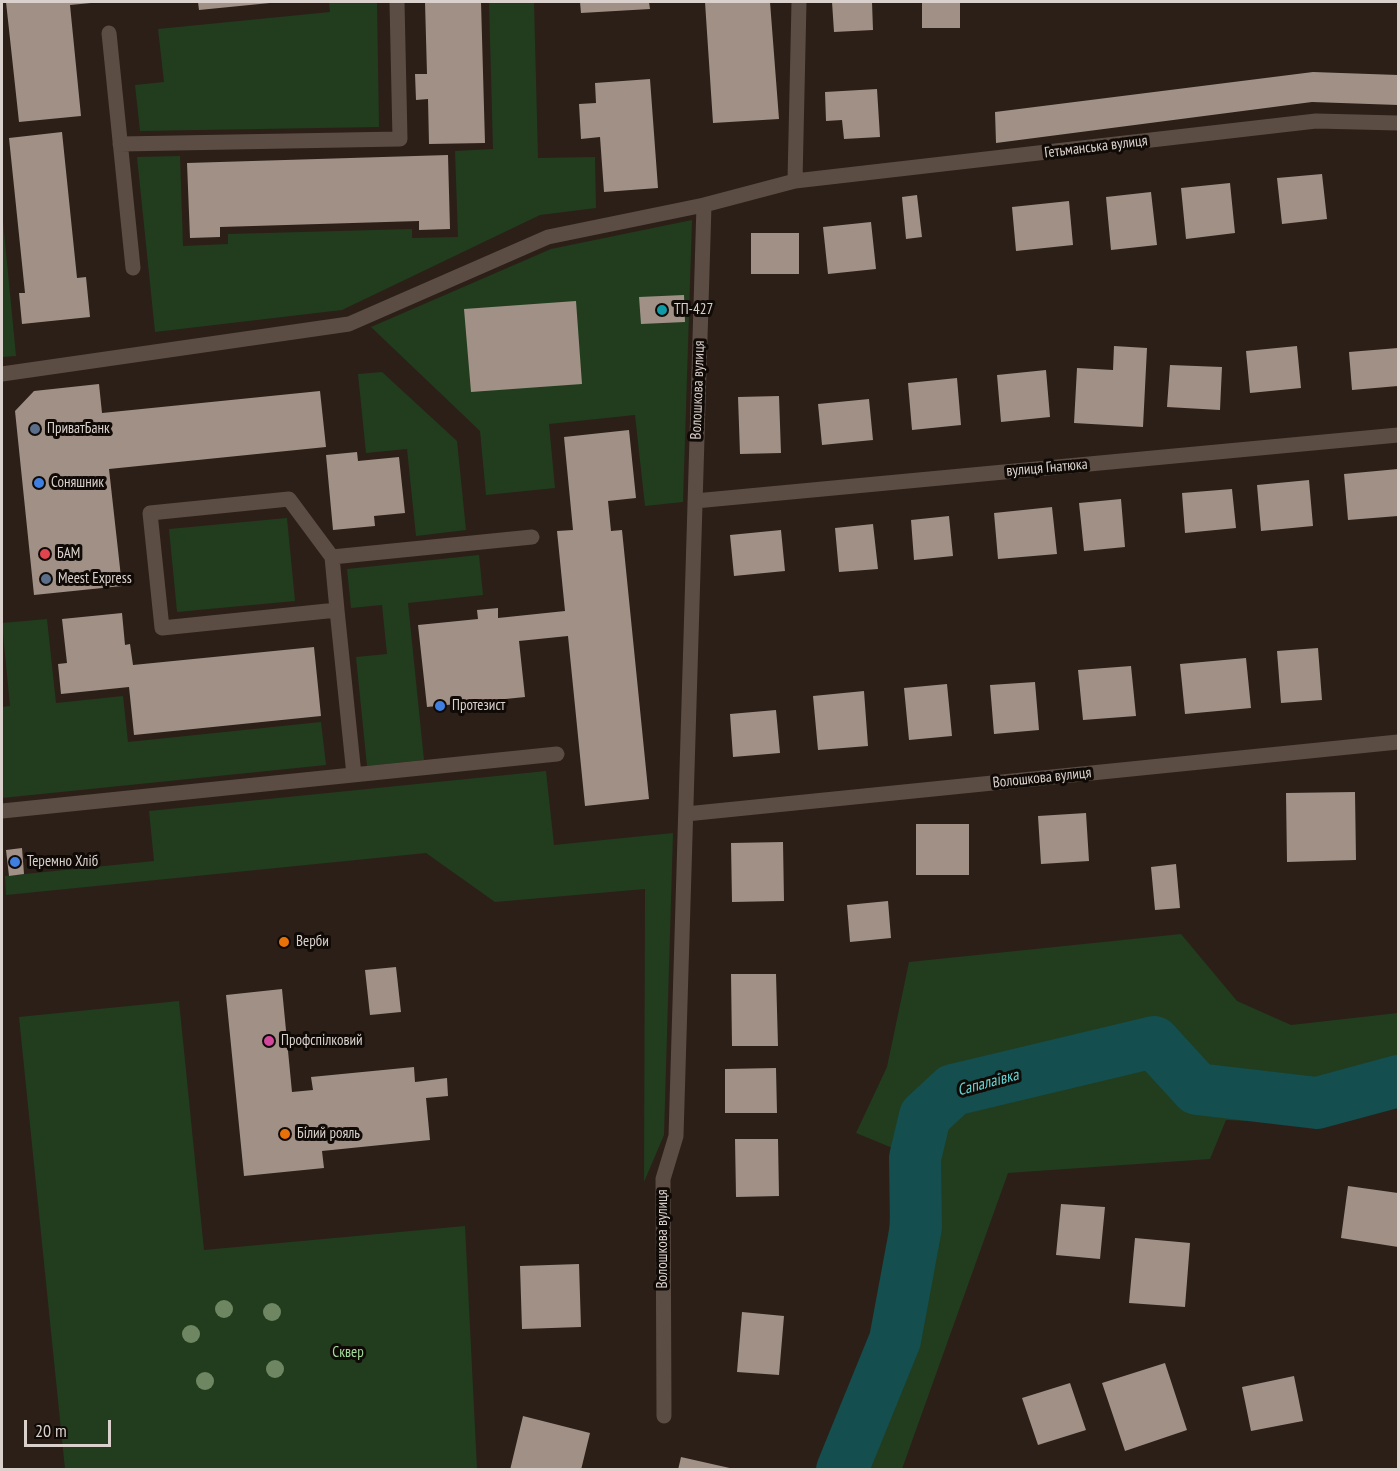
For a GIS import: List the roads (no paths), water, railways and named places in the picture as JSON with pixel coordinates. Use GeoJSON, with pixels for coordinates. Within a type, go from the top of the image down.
{"type":"FeatureCollection","features":[{"type":"Feature","properties":{"kind":"street"},"geometry":{"type":"LineString","coordinates":[[120,144],[400,139],[397,2]]}},
{"type":"Feature","properties":{"kind":"street"},"geometry":{"type":"LineString","coordinates":[[2,374],[349,324],[548,237],[704,205],[795,181],[799,2]]}},
{"type":"Feature","properties":{"kind":"street"},"geometry":{"type":"LineString","coordinates":[[109,33],[133,268]]}},
{"type":"Feature","properties":{"kind":"street","name":"Гетьманська вулиця"},"geometry":{"type":"LineString","coordinates":[[795,181],[1316,121],[1398,123]]}},
{"type":"Feature","properties":{"kind":"street","name":"Волошкова вулиця"},"geometry":{"type":"LineString","coordinates":[[664,1416],[663,1179],[676,1136],[704,205]]}},
{"type":"Feature","properties":{"kind":"street","name":"вулиця Гнатюка"},"geometry":{"type":"LineString","coordinates":[[695,501],[1398,435]]}},
{"type":"Feature","properties":{"kind":"street"},"geometry":{"type":"LineString","coordinates":[[337,610],[162,628],[150,513],[289,499],[332,557],[354,775]]}},
{"type":"Feature","properties":{"kind":"street"},"geometry":{"type":"LineString","coordinates":[[332,557],[532,537]]}},
{"type":"Feature","properties":{"kind":"street","name":"Волошкова вулиця"},"geometry":{"type":"LineString","coordinates":[[686,814],[1398,742]]}},
{"type":"Feature","properties":{"kind":"street"},"geometry":{"type":"LineString","coordinates":[[2,811],[557,754]]}},
{"type":"Feature","properties":{"kind":"waterway","name":"Сапалаївка"},"geometry":{"type":"LineString","coordinates":[[842,1470],[895,1340],[916,1227],[915,1158],[925,1116],[953,1090],[1154,1042],[1197,1089],[1317,1103],[1398,1081]]}},
{"type":"Feature","properties":{"kind":"place","name":"ТП-427"},"geometry":{"type":"Point","coordinates":[662,310]}},
{"type":"Feature","properties":{"kind":"place","name":"ПриватБанк"},"geometry":{"type":"Point","coordinates":[35,429]}},
{"type":"Feature","properties":{"kind":"place","name":"Соняшник"},"geometry":{"type":"Point","coordinates":[39,483]}},
{"type":"Feature","properties":{"kind":"place","name":"БАМ"},"geometry":{"type":"Point","coordinates":[45,554]}},
{"type":"Feature","properties":{"kind":"place","name":"Meest Express"},"geometry":{"type":"Point","coordinates":[46,579]}},
{"type":"Feature","properties":{"kind":"place","name":"Протезист"},"geometry":{"type":"Point","coordinates":[440,706]}},
{"type":"Feature","properties":{"kind":"place","name":"Теремно Хліб"},"geometry":{"type":"Point","coordinates":[15,862]}},
{"type":"Feature","properties":{"kind":"place","name":"Верби"},"geometry":{"type":"Point","coordinates":[284,942]}},
{"type":"Feature","properties":{"kind":"place","name":"Профспілковий"},"geometry":{"type":"Point","coordinates":[269,1041]}},
{"type":"Feature","properties":{"kind":"place","name":"Білий рояль"},"geometry":{"type":"Point","coordinates":[285,1134]}},
{"type":"Feature","properties":{"kind":"park label","name":"Сквер"},"geometry":{"type":"Point","coordinates":[348,1353]}}]}
